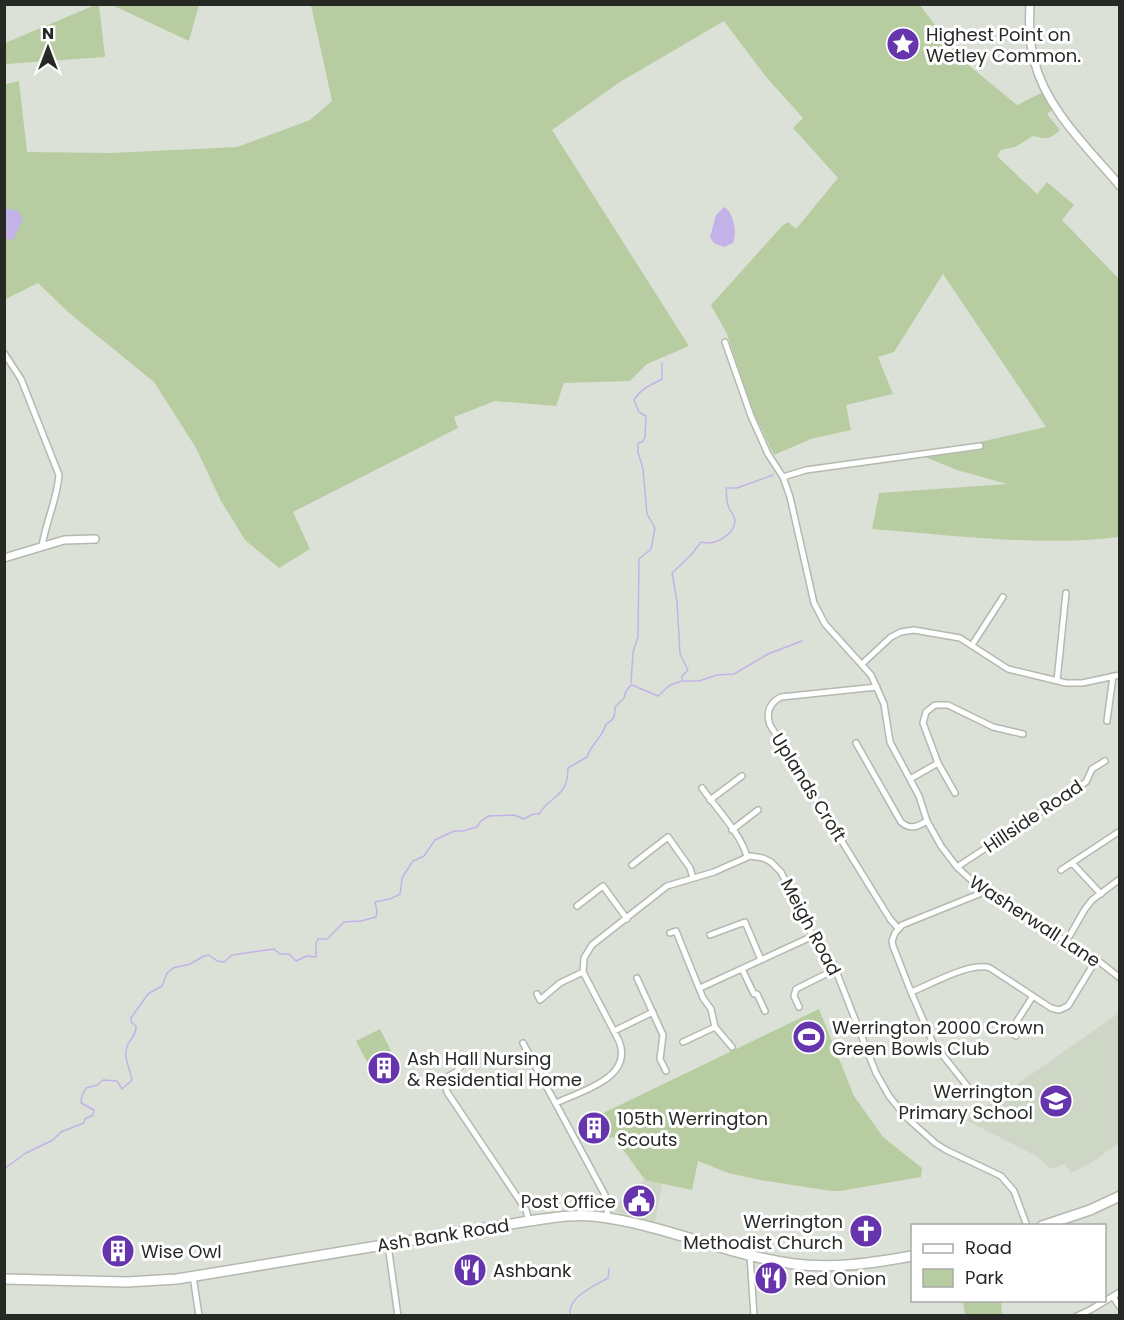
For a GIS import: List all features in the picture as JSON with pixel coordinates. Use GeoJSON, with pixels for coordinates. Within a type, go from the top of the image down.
{"type":"FeatureCollection","features":[{"type":"Feature","properties":{"kind":"highway"},"geometry":{"type":"LineString","coordinates":[[1048,1224],[1090,1210],[1119,1196]]}},
{"type":"Feature","properties":{"kind":"highway","name":"Ash Bank Road"},"geometry":{"type":"LineString","coordinates":[[4,1279],[127,1282],[193,1276],[579,1215],[608,1218],[750,1255],[795,1264],[824,1266],[861,1264],[911,1256]]}},
{"type":"Feature","properties":{"kind":"street"},"geometry":{"type":"LineString","coordinates":[[1030,4],[1032,52],[1042,82],[1059,113],[1119,186]]}},
{"type":"Feature","properties":{"kind":"street","name":"Washerwall Lane"},"geometry":{"type":"LineString","coordinates":[[725,342],[751,416],[768,454],[783,477],[790,497],[809,586],[817,610],[825,624],[871,675],[884,704],[891,742],[919,796],[927,821],[941,846],[957,867],[984,892],[1096,960],[1119,978]]}},
{"type":"Feature","properties":{"kind":"street"},"geometry":{"type":"LineString","coordinates":[[4,353],[21,379],[59,475],[58,490],[48,518],[42,546]]}},
{"type":"Feature","properties":{"kind":"street"},"geometry":{"type":"LineString","coordinates":[[783,477],[806,470],[980,446]]}},
{"type":"Feature","properties":{"kind":"street"},"geometry":{"type":"LineString","coordinates":[[4,558],[64,540],[94,539]]}},
{"type":"Feature","properties":{"kind":"street"},"geometry":{"type":"LineString","coordinates":[[1057,681],[1066,593]]}},
{"type":"Feature","properties":{"kind":"street"},"geometry":{"type":"LineString","coordinates":[[972,645],[1003,597]]}},
{"type":"Feature","properties":{"kind":"street"},"geometry":{"type":"LineString","coordinates":[[862,664],[886,640],[907,630],[948,635],[972,645],[1008,669],[1057,681],[1082,683],[1116,676],[1107,721]]}},
{"type":"Feature","properties":{"kind":"street","name":"Uplands Croft"},"geometry":{"type":"LineString","coordinates":[[877,687],[784,697],[772,703],[768,715],[771,725],[818,804],[890,919],[898,928]]}},
{"type":"Feature","properties":{"kind":"street"},"geometry":{"type":"LineString","coordinates":[[955,793],[938,763],[923,723],[926,712],[935,705],[948,705],[993,727],[1023,734]]}},
{"type":"Feature","properties":{"kind":"street"},"geometry":{"type":"LineString","coordinates":[[856,743],[901,822],[913,827],[927,821]]}},
{"type":"Feature","properties":{"kind":"street","name":"Hillside Road"},"geometry":{"type":"LineString","coordinates":[[957,867],[1086,782],[1092,769],[1105,761]]}},
{"type":"Feature","properties":{"kind":"street"},"geometry":{"type":"LineString","coordinates":[[910,779],[938,763]]}},
{"type":"Feature","properties":{"kind":"street"},"geometry":{"type":"LineString","coordinates":[[710,800],[742,776]]}},
{"type":"Feature","properties":{"kind":"street"},"geometry":{"type":"LineString","coordinates":[[556,1103],[608,1078],[617,1071],[622,1055],[621,1046],[614,1031],[583,972],[584,958],[592,945],[667,886],[714,872],[747,857],[746,851],[702,788]]}},
{"type":"Feature","properties":{"kind":"street"},"geometry":{"type":"LineString","coordinates":[[732,830],[758,810]]}},
{"type":"Feature","properties":{"kind":"street"},"geometry":{"type":"LineString","coordinates":[[1061,870],[1119,831]]}},
{"type":"Feature","properties":{"kind":"street"},"geometry":{"type":"LineString","coordinates":[[632,865],[668,837],[690,868],[693,878]]}},
{"type":"Feature","properties":{"kind":"street","name":"Meigh Road"},"geometry":{"type":"LineString","coordinates":[[747,857],[763,858],[778,868],[813,936],[836,969],[876,1073],[893,1101],[915,1126],[935,1143],[1001,1176],[1014,1191],[1026,1224]]}},
{"type":"Feature","properties":{"kind":"street"},"geometry":{"type":"LineString","coordinates":[[1072,863],[1101,894]]}},
{"type":"Feature","properties":{"kind":"street"},"geometry":{"type":"LineString","coordinates":[[1066,942],[1084,909],[1118,882]]}},
{"type":"Feature","properties":{"kind":"street"},"geometry":{"type":"LineString","coordinates":[[577,906],[603,886],[627,919]]}},
{"type":"Feature","properties":{"kind":"street"},"geometry":{"type":"LineString","coordinates":[[968,1087],[933,1043],[893,946],[893,937],[898,928],[906,923],[984,892]]}},
{"type":"Feature","properties":{"kind":"street"},"geometry":{"type":"LineString","coordinates":[[710,935],[745,922],[761,960]]}},
{"type":"Feature","properties":{"kind":"street"},"geometry":{"type":"LineString","coordinates":[[670,933],[676,931],[711,1009],[715,1028],[732,1047]]}},
{"type":"Feature","properties":{"kind":"street"},"geometry":{"type":"LineString","coordinates":[[700,988],[813,936]]}},
{"type":"Feature","properties":{"kind":"street"},"geometry":{"type":"LineString","coordinates":[[911,992],[979,966],[990,968],[1054,1010],[1066,1008],[1096,960]]}},
{"type":"Feature","properties":{"kind":"street"},"geometry":{"type":"LineString","coordinates":[[742,969],[765,1011]]}},
{"type":"Feature","properties":{"kind":"street"},"geometry":{"type":"LineString","coordinates":[[799,1007],[794,996],[796,989],[836,969]]}},
{"type":"Feature","properties":{"kind":"street"},"geometry":{"type":"LineString","coordinates":[[537,994],[540,1000],[560,983],[583,972]]}},
{"type":"Feature","properties":{"kind":"street"},"geometry":{"type":"LineString","coordinates":[[637,978],[663,1035],[660,1059],[666,1071]]}},
{"type":"Feature","properties":{"kind":"street"},"geometry":{"type":"LineString","coordinates":[[1010,1032],[1033,996]]}},
{"type":"Feature","properties":{"kind":"street"},"geometry":{"type":"LineString","coordinates":[[614,1031],[653,1012]]}},
{"type":"Feature","properties":{"kind":"street"},"geometry":{"type":"LineString","coordinates":[[683,1042],[715,1028]]}},
{"type":"Feature","properties":{"kind":"street"},"geometry":{"type":"LineString","coordinates":[[1004,1028],[1016,1036]]}},
{"type":"Feature","properties":{"kind":"street"},"geometry":{"type":"LineString","coordinates":[[523,1043],[605,1195],[608,1218]]}},
{"type":"Feature","properties":{"kind":"street"},"geometry":{"type":"LineString","coordinates":[[468,1058],[456,1072],[444,1079],[447,1092],[526,1210],[530,1221]]}},
{"type":"Feature","properties":{"kind":"street"},"geometry":{"type":"LineString","coordinates":[[388,1245],[398,1316]]}},
{"type":"Feature","properties":{"kind":"street"},"geometry":{"type":"LineString","coordinates":[[750,1255],[754,1316]]}},
{"type":"Feature","properties":{"kind":"street"},"geometry":{"type":"LineString","coordinates":[[193,1276],[199,1316]]}},
{"type":"Feature","properties":{"kind":"street"},"geometry":{"type":"LineString","coordinates":[[1106,1301],[1119,1292]]}},
{"type":"Feature","properties":{"kind":"street"},"geometry":{"type":"LineString","coordinates":[[1113,1297],[1119,1307]]}},
{"type":"Feature","properties":{"kind":"street"},"geometry":{"type":"LineString","coordinates":[[1077,1316],[1104,1302]]}},
{"type":"Feature","properties":{"kind":"shaded area"},"geometry":{"type":"Polygon","coordinates":[[[724,207],[732,218],[735,234],[733,243],[724,247],[714,243],[710,237],[716,215],[724,207]]]}},
{"type":"Feature","properties":{"kind":"shaded area"},"geometry":{"type":"Polygon","coordinates":[[[4,208],[18,211],[23,219],[13,240],[5,239],[4,208]]]}},
{"type":"Feature","properties":{"kind":"shaded area","name":"Werrington Primary School"},"geometry":{"type":"Polygon","coordinates":[[[1119,1013],[1119,1143],[1091,1163],[1071,1173],[1065,1164],[1051,1169],[1036,1156],[966,1120],[1119,1013]]]}},
{"type":"Feature","properties":{"kind":"shaded area"},"geometry":{"type":"Polygon","coordinates":[[[645,1180],[662,1183],[655,1222],[613,1209],[631,1190],[645,1180]]]}},
{"type":"Feature","properties":{"kind":"green space"},"geometry":{"type":"Polygon","coordinates":[[[99,5],[105,57],[6,64],[5,43],[99,5]]]}},
{"type":"Feature","properties":{"kind":"green space"},"geometry":{"type":"Polygon","coordinates":[[[112,5],[199,5],[189,41],[112,5]]]}},
{"type":"Feature","properties":{"kind":"green space"},"geometry":{"type":"Polygon","coordinates":[[[311,5],[920,5],[966,63],[1017,105],[1045,91],[1052,110],[1047,114],[1060,130],[1047,138],[1033,136],[1015,147],[1001,150],[997,156],[1037,194],[1047,182],[1074,205],[1062,220],[1119,279],[1119,537],[1058,541],[1027,540],[872,529],[879,493],[1007,484],[957,470],[925,457],[981,450],[980,442],[1046,427],[943,274],[894,352],[878,357],[893,394],[846,405],[851,430],[811,439],[774,455],[752,409],[727,334],[711,305],[783,225],[788,222],[796,229],[838,178],[793,128],[803,118],[766,77],[724,21],[620,82],[552,130],[689,346],[647,364],[630,381],[564,383],[556,406],[495,401],[454,417],[458,428],[293,512],[310,549],[279,568],[245,540],[221,501],[196,448],[154,382],[68,312],[38,283],[4,300],[5,84],[19,81],[27,152],[111,153],[237,147],[310,120],[332,101],[311,5]]]}},
{"type":"Feature","properties":{"kind":"green space"},"geometry":{"type":"Polygon","coordinates":[[[819,1009],[854,1096],[883,1137],[922,1168],[921,1177],[831,1191],[728,1173],[698,1161],[692,1190],[645,1180],[614,1137],[610,1138],[597,1116],[819,1009]]]}},
{"type":"Feature","properties":{"kind":"green space"},"geometry":{"type":"Polygon","coordinates":[[[380,1029],[391,1051],[367,1062],[356,1041],[380,1029]]]}},
{"type":"Feature","properties":{"kind":"green space"},"geometry":{"type":"Polygon","coordinates":[[[963,1302],[1001,1302],[1002,1315],[965,1315],[963,1302]]]}},
{"type":"Feature","properties":{"kind":"waterway"},"geometry":{"type":"LineString","coordinates":[[631,683],[633,652],[638,637],[639,559],[651,549],[655,528],[647,514],[643,469],[638,452],[638,443],[642,442],[645,437],[646,416],[639,412],[634,400],[643,390],[662,379],[662,363]]}},
{"type":"Feature","properties":{"kind":"waterway"},"geometry":{"type":"LineString","coordinates":[[682,681],[682,676],[688,670],[680,654],[677,601],[672,573],[701,542],[717,541],[731,531],[735,519],[728,506],[726,488],[737,488],[773,475]]}},
{"type":"Feature","properties":{"kind":"waterway"},"geometry":{"type":"LineString","coordinates":[[632,685],[658,696],[670,685],[682,681],[699,681],[717,675],[734,674],[768,654],[802,641]]}},
{"type":"Feature","properties":{"kind":"waterway"},"geometry":{"type":"LineString","coordinates":[[4,1169],[26,1153],[53,1140],[61,1132],[84,1123],[85,1119],[93,1115],[94,1110],[81,1103],[86,1088],[97,1085],[103,1080],[117,1081],[122,1089],[132,1080],[126,1053],[126,1048],[136,1029],[131,1018],[148,994],[162,986],[167,973],[173,968],[190,964],[209,955],[217,961],[224,962],[232,955],[274,949],[280,954],[289,954],[296,961],[307,956],[316,957],[318,939],[327,939],[344,922],[376,917],[375,902],[400,894],[402,878],[413,861],[424,856],[435,840],[454,831],[477,827],[489,816],[514,815],[524,819],[533,814],[539,814],[562,790],[568,768],[587,757],[606,724],[614,717],[615,707],[624,698],[631,685]]}},
{"type":"Feature","properties":{"kind":"waterway"},"geometry":{"type":"LineString","coordinates":[[570,1316],[570,1309],[577,1298],[608,1278],[609,1269]]}},
{"type":"Feature","properties":{"kind":"place","name":"Highest Point on Wetley Common."},"geometry":{"type":"Point","coordinates":[903,44]}},
{"type":"Feature","properties":{"kind":"place","name":"Werrington 2000 Crown Green Bowls Club"},"geometry":{"type":"Point","coordinates":[809,1037]}},
{"type":"Feature","properties":{"kind":"place","name":"Ash Hall Nursing & Residential Home"},"geometry":{"type":"Point","coordinates":[384,1068]}},
{"type":"Feature","properties":{"kind":"place","name":"Werrington Primary School"},"geometry":{"type":"Point","coordinates":[1056,1101]}},
{"type":"Feature","properties":{"kind":"place","name":"105th Werrington Scouts"},"geometry":{"type":"Point","coordinates":[594,1128]}},
{"type":"Feature","properties":{"kind":"place","name":"Post Office"},"geometry":{"type":"Point","coordinates":[639,1201]}},
{"type":"Feature","properties":{"kind":"place","name":"Werrington Methodist Church"},"geometry":{"type":"Point","coordinates":[866,1231]}},
{"type":"Feature","properties":{"kind":"place","name":"Wise Owl"},"geometry":{"type":"Point","coordinates":[118,1251]}},
{"type":"Feature","properties":{"kind":"place","name":"Ashbank"},"geometry":{"type":"Point","coordinates":[470,1270]}},
{"type":"Feature","properties":{"kind":"place","name":"Red Onion"},"geometry":{"type":"Point","coordinates":[771,1278]}}]}
